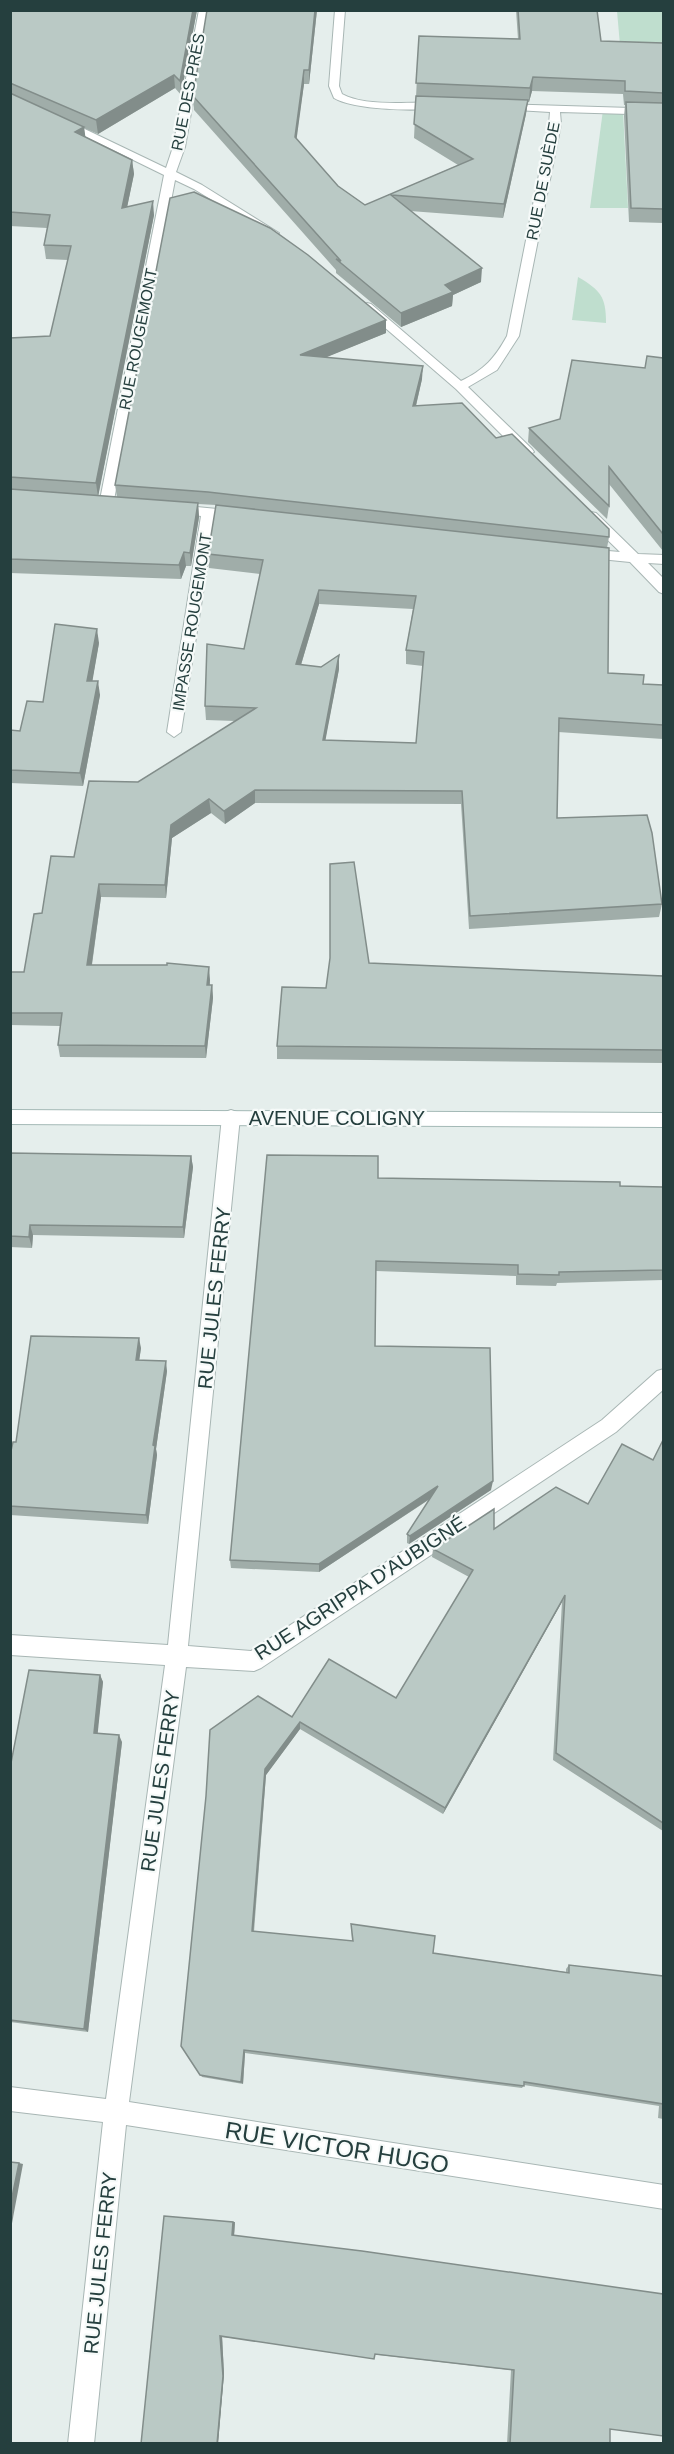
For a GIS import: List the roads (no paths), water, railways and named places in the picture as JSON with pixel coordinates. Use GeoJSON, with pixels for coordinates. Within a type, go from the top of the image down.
{"type":"FeatureCollection","features":[{"type":"Feature","properties":{"kind":"street","name":"RUE DES PRÉS"},"geometry":{"type":"LineString","coordinates":[[170,174],[179,147],[204,10]]}},
{"type":"Feature","properties":{"kind":"street"},"geometry":{"type":"LineString","coordinates":[[340,10],[334,86],[341,99],[364,103],[447,105]]}},
{"type":"Feature","properties":{"kind":"street","name":"RUE DE SUÈDE"},"geometry":{"type":"LineString","coordinates":[[460,386],[487,374],[501,360],[513,336],[555,124],[555,109],[494,107]]}},
{"type":"Feature","properties":{"kind":"street"},"geometry":{"type":"LineString","coordinates":[[555,109],[663,112]]}},
{"type":"Feature","properties":{"kind":"street"},"geometry":{"type":"LineString","coordinates":[[53,118],[228,204],[282,239]]}},
{"type":"Feature","properties":{"kind":"street","name":"RUE ROUGEMONT"},"geometry":{"type":"LineString","coordinates":[[106,505],[170,174]]}},
{"type":"Feature","properties":{"kind":"street"},"geometry":{"type":"LineString","coordinates":[[360,301],[460,386],[539,463]]}},
{"type":"Feature","properties":{"kind":"street"},"geometry":{"type":"LineString","coordinates":[[581,506],[663,589]]}},
{"type":"Feature","properties":{"kind":"street"},"geometry":{"type":"LineString","coordinates":[[163,508],[256,516]]}},
{"type":"Feature","properties":{"kind":"street","name":"IMPASSE ROUGEMONT"},"geometry":{"type":"LineString","coordinates":[[174,732],[209,511]]}},
{"type":"Feature","properties":{"kind":"street"},"geometry":{"type":"LineString","coordinates":[[569,552],[636,560],[663,560]]}},
{"type":"Feature","properties":{"kind":"street","name":"AVENUE COLIGNY"},"geometry":{"type":"LineString","coordinates":[[10,1117],[663,1120]]}},
{"type":"Feature","properties":{"kind":"street","name":"RUE JULES FERRY"},"geometry":{"type":"LineString","coordinates":[[81,2444],[116,2112],[177,1656],[231,1117]]}},
{"type":"Feature","properties":{"kind":"street","name":"RUE AGRIPPA D'AUBIGNÉ"},"geometry":{"type":"LineString","coordinates":[[10,1645],[254,1661],[609,1426],[663,1377]]}},
{"type":"Feature","properties":{"kind":"street","name":"RUE VICTOR HUGO"},"geometry":{"type":"LineString","coordinates":[[10,2099],[116,2112],[663,2198]]}}]}
